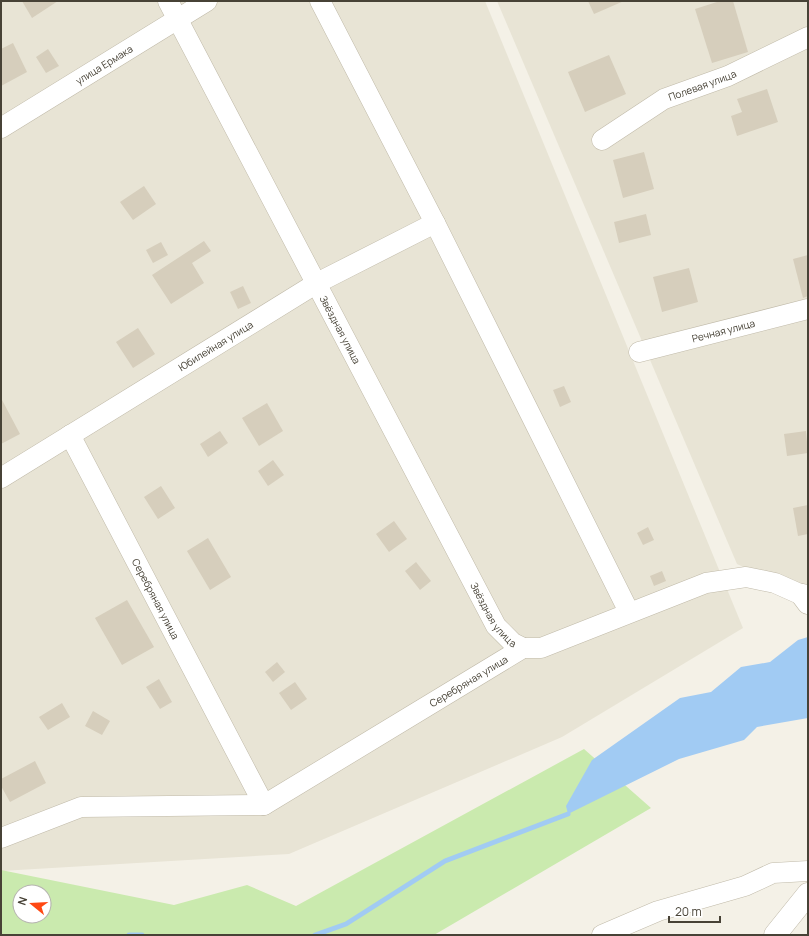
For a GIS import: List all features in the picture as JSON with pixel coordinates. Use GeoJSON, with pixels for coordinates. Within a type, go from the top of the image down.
{"type":"FeatureCollection","features":[{"type":"Feature","properties":{"kind":"street","name":"Звёздная улица"},"geometry":{"type":"LineString","coordinates":[[168,1],[496,626],[513,644],[523,648]]}},
{"type":"Feature","properties":{"kind":"street","name":"улица Ермака"},"geometry":{"type":"LineString","coordinates":[[1,128],[207,1]]}},
{"type":"Feature","properties":{"kind":"street"},"geometry":{"type":"LineString","coordinates":[[320,1],[435,223],[629,612]]}},
{"type":"Feature","properties":{"kind":"street","name":"Полевая улица"},"geometry":{"type":"LineString","coordinates":[[602,140],[664,99],[728,76],[808,37]]}},
{"type":"Feature","properties":{"kind":"street","name":"Юбилейная улица"},"geometry":{"type":"LineString","coordinates":[[1,478],[317,283],[435,223]]}},
{"type":"Feature","properties":{"kind":"street","name":"Речная улица"},"geometry":{"type":"LineString","coordinates":[[639,352],[808,309]]}},
{"type":"Feature","properties":{"kind":"street","name":"Серебряная улица"},"geometry":{"type":"LineString","coordinates":[[70,435],[264,805],[523,648],[541,648],[629,612],[706,583],[746,577],[775,583],[805,599]]}},
{"type":"Feature","properties":{"kind":"street"},"geometry":{"type":"LineString","coordinates":[[1,838],[81,806],[264,805]]}},
{"type":"Feature","properties":{"kind":"street"},"geometry":{"type":"LineString","coordinates":[[602,935],[643,927],[658,911],[745,886],[773,873],[808,871]]}},
{"type":"Feature","properties":{"kind":"street"},"geometry":{"type":"LineString","coordinates":[[775,935],[808,894]]}},
{"type":"Feature","properties":{"kind":"shaded area"},"geometry":{"type":"Polygon","coordinates":[[[1,1],[485,1],[743,628],[562,737],[289,854],[1,871],[1,1]]]}},
{"type":"Feature","properties":{"kind":"shaded area"},"geometry":{"type":"Polygon","coordinates":[[[497,1],[808,1],[808,598],[737,564],[497,1]]]}},
{"type":"Feature","properties":{"kind":"green space"},"geometry":{"type":"Polygon","coordinates":[[[584,749],[651,808],[434,935],[1,935],[1,870],[174,905],[247,885],[296,906],[584,749]]]}},
{"type":"Feature","properties":{"kind":"water"},"geometry":{"type":"Polygon","coordinates":[[[808,637],[808,718],[757,727],[744,740],[679,759],[568,814],[566,806],[592,760],[680,698],[711,692],[741,667],[770,662],[798,640],[808,637]]]}},
{"type":"Feature","properties":{"kind":"building"},"geometry":{"type":"Polygon","coordinates":[[[22,1],[58,1],[32,18],[22,1]]]}},
{"type":"Feature","properties":{"kind":"building"},"geometry":{"type":"Polygon","coordinates":[[[588,1],[624,1],[594,14],[588,1]]]}},
{"type":"Feature","properties":{"kind":"building"},"geometry":{"type":"Polygon","coordinates":[[[720,1],[733,1],[748,52],[712,63],[695,9],[720,1]]]}},
{"type":"Feature","properties":{"kind":"building"},"geometry":{"type":"Polygon","coordinates":[[[13,43],[27,72],[1,86],[1,49],[13,43]]]}},
{"type":"Feature","properties":{"kind":"building"},"geometry":{"type":"Polygon","coordinates":[[[48,49],[59,66],[46,73],[36,57],[48,49]]]}},
{"type":"Feature","properties":{"kind":"building"},"geometry":{"type":"Polygon","coordinates":[[[609,55],[626,94],[585,112],[568,72],[609,55]]]}},
{"type":"Feature","properties":{"kind":"building"},"geometry":{"type":"Polygon","coordinates":[[[767,89],[778,122],[737,136],[731,116],[742,112],[737,99],[767,89]]]}},
{"type":"Feature","properties":{"kind":"building"},"geometry":{"type":"Polygon","coordinates":[[[644,152],[654,189],[623,198],[613,160],[644,152]]]}},
{"type":"Feature","properties":{"kind":"building"},"geometry":{"type":"Polygon","coordinates":[[[144,186],[156,204],[133,220],[120,202],[144,186]]]}},
{"type":"Feature","properties":{"kind":"building"},"geometry":{"type":"Polygon","coordinates":[[[646,214],[651,235],[619,243],[614,222],[646,214]]]}},
{"type":"Feature","properties":{"kind":"building"},"geometry":{"type":"Polygon","coordinates":[[[204,241],[211,251],[192,263],[204,283],[171,304],[152,275],[204,241]]]}},
{"type":"Feature","properties":{"kind":"building"},"geometry":{"type":"Polygon","coordinates":[[[161,242],[168,255],[153,263],[146,250],[161,242]]]}},
{"type":"Feature","properties":{"kind":"building"},"geometry":{"type":"Polygon","coordinates":[[[808,255],[808,296],[803,298],[793,259],[808,255]]]}},
{"type":"Feature","properties":{"kind":"building"},"geometry":{"type":"Polygon","coordinates":[[[689,268],[698,302],[662,312],[653,277],[689,268]]]}},
{"type":"Feature","properties":{"kind":"building"},"geometry":{"type":"Polygon","coordinates":[[[243,286],[251,303],[238,309],[230,292],[243,286]]]}},
{"type":"Feature","properties":{"kind":"building"},"geometry":{"type":"Polygon","coordinates":[[[138,328],[155,354],[133,368],[116,342],[138,328]]]}},
{"type":"Feature","properties":{"kind":"building"},"geometry":{"type":"Polygon","coordinates":[[[564,386],[571,402],[560,407],[553,390],[564,386]]]}},
{"type":"Feature","properties":{"kind":"building"},"geometry":{"type":"Polygon","coordinates":[[[1,398],[20,434],[1,444],[1,398]]]}},
{"type":"Feature","properties":{"kind":"building"},"geometry":{"type":"Polygon","coordinates":[[[267,403],[283,431],[259,446],[242,418],[267,403]]]}},
{"type":"Feature","properties":{"kind":"building"},"geometry":{"type":"Polygon","coordinates":[[[220,431],[228,443],[208,457],[200,444],[220,431]]]}},
{"type":"Feature","properties":{"kind":"building"},"geometry":{"type":"Polygon","coordinates":[[[806,431],[808,453],[787,456],[784,434],[806,431]]]}},
{"type":"Feature","properties":{"kind":"building"},"geometry":{"type":"Polygon","coordinates":[[[273,460],[284,475],[268,486],[258,471],[273,460]]]}},
{"type":"Feature","properties":{"kind":"building"},"geometry":{"type":"Polygon","coordinates":[[[161,486],[175,508],[158,519],[144,497],[161,486]]]}},
{"type":"Feature","properties":{"kind":"building"},"geometry":{"type":"Polygon","coordinates":[[[808,505],[808,534],[798,536],[793,508],[808,505]]]}},
{"type":"Feature","properties":{"kind":"building"},"geometry":{"type":"Polygon","coordinates":[[[394,521],[407,539],[389,552],[376,534],[394,521]]]}},
{"type":"Feature","properties":{"kind":"building"},"geometry":{"type":"Polygon","coordinates":[[[648,527],[654,540],[643,545],[637,533],[648,527]]]}},
{"type":"Feature","properties":{"kind":"building"},"geometry":{"type":"Polygon","coordinates":[[[208,538],[231,577],[210,590],[187,551],[208,538]]]}},
{"type":"Feature","properties":{"kind":"building"},"geometry":{"type":"Polygon","coordinates":[[[416,562],[431,581],[420,590],[405,571],[416,562]]]}},
{"type":"Feature","properties":{"kind":"building"},"geometry":{"type":"Polygon","coordinates":[[[662,571],[666,581],[654,586],[650,576],[662,571]]]}},
{"type":"Feature","properties":{"kind":"building"},"geometry":{"type":"Polygon","coordinates":[[[127,600],[154,647],[122,665],[95,618],[127,600]]]}},
{"type":"Feature","properties":{"kind":"building"},"geometry":{"type":"Polygon","coordinates":[[[277,662],[285,672],[273,682],[265,672],[277,662]]]}},
{"type":"Feature","properties":{"kind":"building"},"geometry":{"type":"Polygon","coordinates":[[[159,679],[172,702],[160,709],[146,687],[159,679]]]}},
{"type":"Feature","properties":{"kind":"building"},"geometry":{"type":"Polygon","coordinates":[[[295,682],[307,699],[291,710],[279,693],[295,682]]]}},
{"type":"Feature","properties":{"kind":"building"},"geometry":{"type":"Polygon","coordinates":[[[62,703],[70,717],[48,730],[39,717],[62,703]]]}},
{"type":"Feature","properties":{"kind":"building"},"geometry":{"type":"Polygon","coordinates":[[[93,711],[110,721],[102,735],[85,726],[93,711]]]}},
{"type":"Feature","properties":{"kind":"building"},"geometry":{"type":"Polygon","coordinates":[[[35,761],[46,783],[10,802],[1,786],[1,779],[35,761]]]}},
{"type":"Feature","properties":{"kind":"waterway"},"geometry":{"type":"LineString","coordinates":[[315,935],[346,924],[445,861],[568,814]]}},
{"type":"Feature","properties":{"kind":"waterway"},"geometry":{"type":"LineString","coordinates":[[129,935],[142,935]]}}]}
